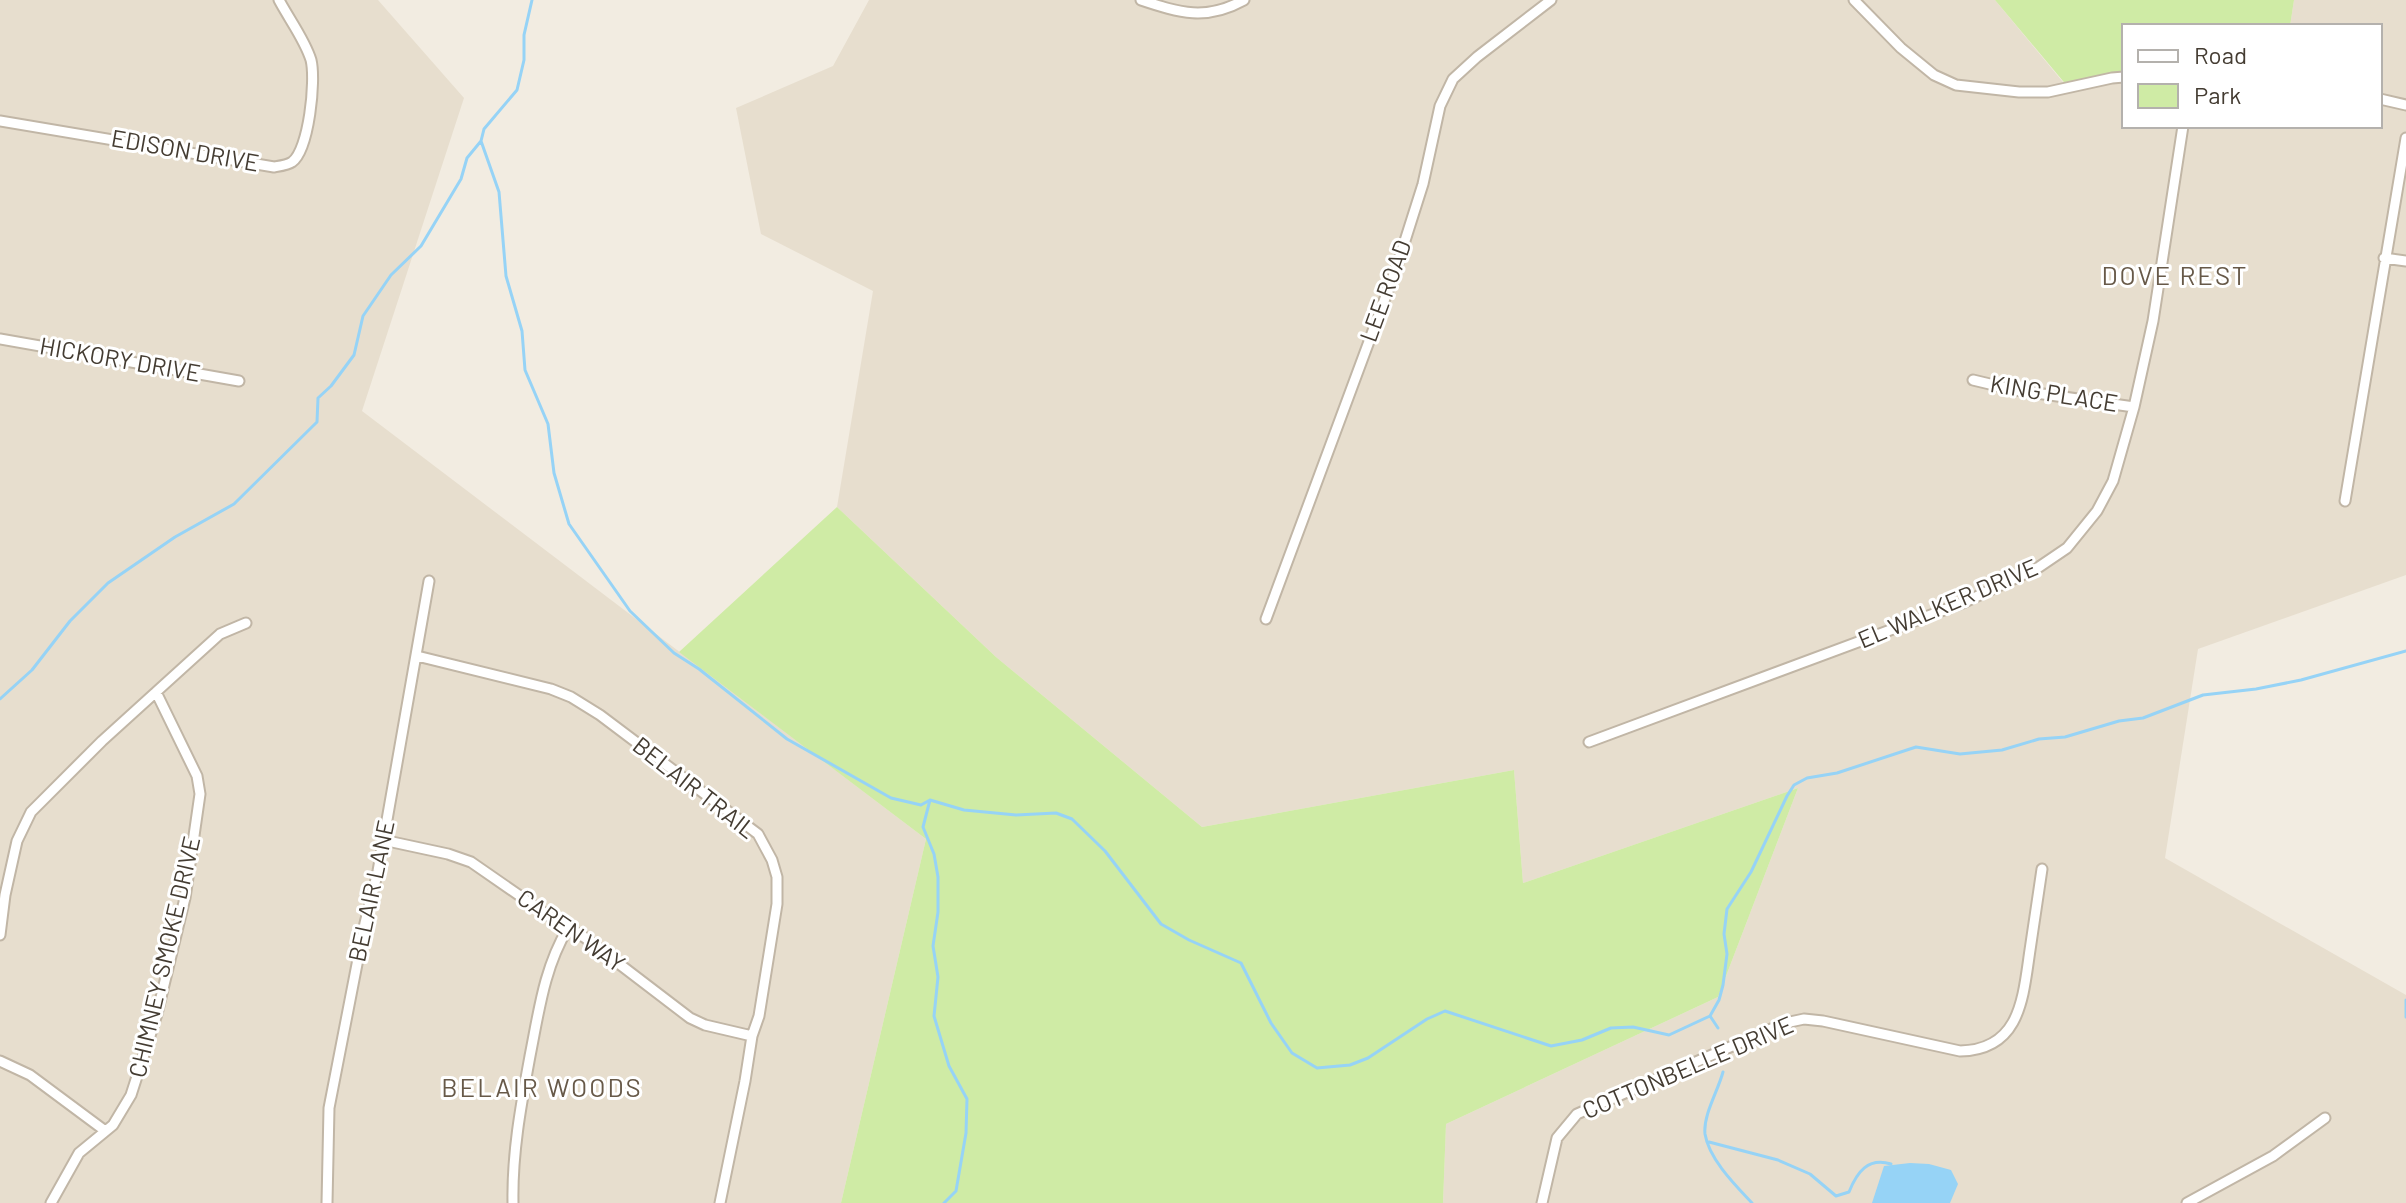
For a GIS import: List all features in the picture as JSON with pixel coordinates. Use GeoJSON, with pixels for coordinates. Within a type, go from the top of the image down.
{"type":"FeatureCollection","features":[{"type":"Feature","properties":{"kind":"street","name":"EDISON DRIVE"},"geometry":{"type":"LineString","coordinates":[[0,121],[274,167],[293,162],[302,150],[313,73],[310,59],[279,0]]}},
{"type":"Feature","properties":{"kind":"street"},"geometry":{"type":"LineString","coordinates":[[1141,0],[1182,14],[1219,12],[1244,0]]}},
{"type":"Feature","properties":{"kind":"street","name":"LEE ROAD"},"geometry":{"type":"LineString","coordinates":[[1266,619],[1397,266],[1423,184],[1440,106],[1453,79],[1551,0]]}},
{"type":"Feature","properties":{"kind":"street"},"geometry":{"type":"LineString","coordinates":[[1854,0],[1910,55],[1934,75],[1956,85],[2048,92],[2122,77]]}},
{"type":"Feature","properties":{"kind":"street"},"geometry":{"type":"LineString","coordinates":[[2382,99],[2406,105]]}},
{"type":"Feature","properties":{"kind":"street","name":"EL WALKER DRIVE"},"geometry":{"type":"LineString","coordinates":[[1589,742],[1963,603],[2054,559],[2067,548],[2097,511],[2113,481],[2134,407],[2153,321],[2183,128]]}},
{"type":"Feature","properties":{"kind":"street"},"geometry":{"type":"LineString","coordinates":[[2345,501],[2406,138]]}},
{"type":"Feature","properties":{"kind":"street"},"geometry":{"type":"LineString","coordinates":[[2384,258],[2406,261]]}},
{"type":"Feature","properties":{"kind":"street","name":"HICKORY DRIVE"},"geometry":{"type":"LineString","coordinates":[[0,339],[239,381]]}},
{"type":"Feature","properties":{"kind":"street","name":"KING PLACE"},"geometry":{"type":"LineString","coordinates":[[1973,380],[2015,390],[2134,407]]}},
{"type":"Feature","properties":{"kind":"street","name":"BELAIR LANE"},"geometry":{"type":"LineString","coordinates":[[327,1203],[329,1108],[383,840],[429,581]]}},
{"type":"Feature","properties":{"kind":"street"},"geometry":{"type":"LineString","coordinates":[[0,935],[17,841],[31,812],[220,634],[246,623]]}},
{"type":"Feature","properties":{"kind":"street","name":"BELAIR TRAIL"},"geometry":{"type":"LineString","coordinates":[[417,656],[551,689],[571,697],[600,715],[758,834],[777,877],[777,904],[759,1016],[752,1036],[720,1203]]}},
{"type":"Feature","properties":{"kind":"street","name":"CHIMNEY SMOKE DRIVE"},"geometry":{"type":"LineString","coordinates":[[51,1203],[79,1153],[113,1125],[131,1095],[144,1060],[185,898],[200,794],[197,776],[156,692]]}},
{"type":"Feature","properties":{"kind":"street","name":"CAREN WAY"},"geometry":{"type":"LineString","coordinates":[[383,840],[471,862],[568,928],[690,1018],[705,1025],[752,1036]]}},
{"type":"Feature","properties":{"kind":"street","name":"COTTONBELLE DRIVE"},"geometry":{"type":"LineString","coordinates":[[1542,1203],[1557,1138],[1577,1114],[1785,1023],[1817,1020],[1960,1051],[1974,1050],[1996,1041],[2010,1027],[2022,1001],[2042,869]]}},
{"type":"Feature","properties":{"kind":"street"},"geometry":{"type":"LineString","coordinates":[[513,1203],[516,1133],[543,987],[554,952],[568,928]]}},
{"type":"Feature","properties":{"kind":"street"},"geometry":{"type":"LineString","coordinates":[[0,1061],[30,1075],[104,1130]]}},
{"type":"Feature","properties":{"kind":"street"},"geometry":{"type":"LineString","coordinates":[[2187,1203],[2265,1161],[2325,1118]]}},
{"type":"Feature","properties":{"kind":"shaded area"},"geometry":{"type":"Polygon","coordinates":[[[0,0],[378,0],[464,98],[362,411],[926,839],[841,1203],[0,1203],[0,0]]]}},
{"type":"Feature","properties":{"kind":"shaded area"},"geometry":{"type":"Polygon","coordinates":[[[869,0],[1995,0],[2067,87],[2122,78],[2122,128],[2382,128],[2382,24],[2290,24],[2294,0],[2406,0],[2406,575],[2198,649],[2165,858],[2406,995],[2406,1203],[1443,1203],[1446,1124],[1718,997],[1798,788],[1523,883],[1514,770],[1202,827],[996,657],[837,507],[873,291],[761,234],[736,108],[833,66],[869,0]]]}},
{"type":"Feature","properties":{"kind":"green space"},"geometry":{"type":"Polygon","coordinates":[[[1995,0],[2294,0],[2290,24],[2122,24],[2122,78],[2068,87],[1995,0]]]}},
{"type":"Feature","properties":{"kind":"green space"},"geometry":{"type":"Polygon","coordinates":[[[837,507],[996,657],[1202,827],[1514,770],[1523,883],[1798,788],[1718,997],[1446,1124],[1443,1203],[841,1203],[926,839],[679,652],[837,507]]]}},
{"type":"Feature","properties":{"kind":"water"},"geometry":{"type":"Polygon","coordinates":[[[1910,1163],[1951,1170],[1958,1184],[1950,1203],[1872,1203],[1884,1166],[1910,1163]]]}},
{"type":"Feature","properties":{"kind":"waterway"},"geometry":{"type":"LineString","coordinates":[[532,0],[517,90],[484,129],[481,141],[499,192],[506,276],[522,331],[525,370],[548,424],[554,473],[569,524],[630,611],[674,653],[699,669],[787,739],[891,798],[921,805],[930,800],[964,810],[1016,815],[1056,813],[1072,819],[1105,851],[1161,924],[1241,963],[1271,1023],[1292,1053],[1317,1068],[1350,1065],[1368,1058],[1427,1019],[1445,1011],[1551,1046],[1582,1040],[1611,1028],[1633,1027],[1669,1035],[1710,1016],[1723,985],[1727,909],[1751,872],[1787,796],[1794,785],[1807,778],[1837,773],[1916,747],[1960,754],[2002,750],[2039,739],[2065,737],[2119,721],[2143,718],[2203,695],[2301,680],[2406,651]]}},
{"type":"Feature","properties":{"kind":"waterway"},"geometry":{"type":"LineString","coordinates":[[0,699],[32,670],[70,621],[108,583],[175,537],[234,504],[317,422],[318,398],[354,355],[363,316],[391,275],[421,246],[461,179],[467,158],[481,141]]}},
{"type":"Feature","properties":{"kind":"waterway"},"geometry":{"type":"LineString","coordinates":[[930,800],[923,827],[934,854],[938,877],[938,912],[933,946],[938,977],[934,1016],[949,1066],[967,1099],[966,1133],[956,1191],[944,1203]]}},
{"type":"Feature","properties":{"kind":"waterway"},"geometry":{"type":"LineString","coordinates":[[2406,1000],[2406,1017]]}},
{"type":"Feature","properties":{"kind":"waterway"},"geometry":{"type":"LineString","coordinates":[[1710,1016],[1718,1028]]}},
{"type":"Feature","properties":{"kind":"waterway"},"geometry":{"type":"LineString","coordinates":[[1723,1072],[1708,1111],[1705,1134],[1717,1162],[1752,1203]]}},
{"type":"Feature","properties":{"kind":"waterway"},"geometry":{"type":"LineString","coordinates":[[1709,1142],[1778,1160],[1810,1174],[1836,1196],[1849,1192],[1864,1168],[1876,1163],[1891,1164]]}},
{"type":"Feature","properties":{"kind":"district","name":"DOVE REST"},"geometry":{"type":"Point","coordinates":[2175,276]}},
{"type":"Feature","properties":{"kind":"district","name":"BELAIR WOODS"},"geometry":{"type":"Point","coordinates":[542,1088]}}]}
